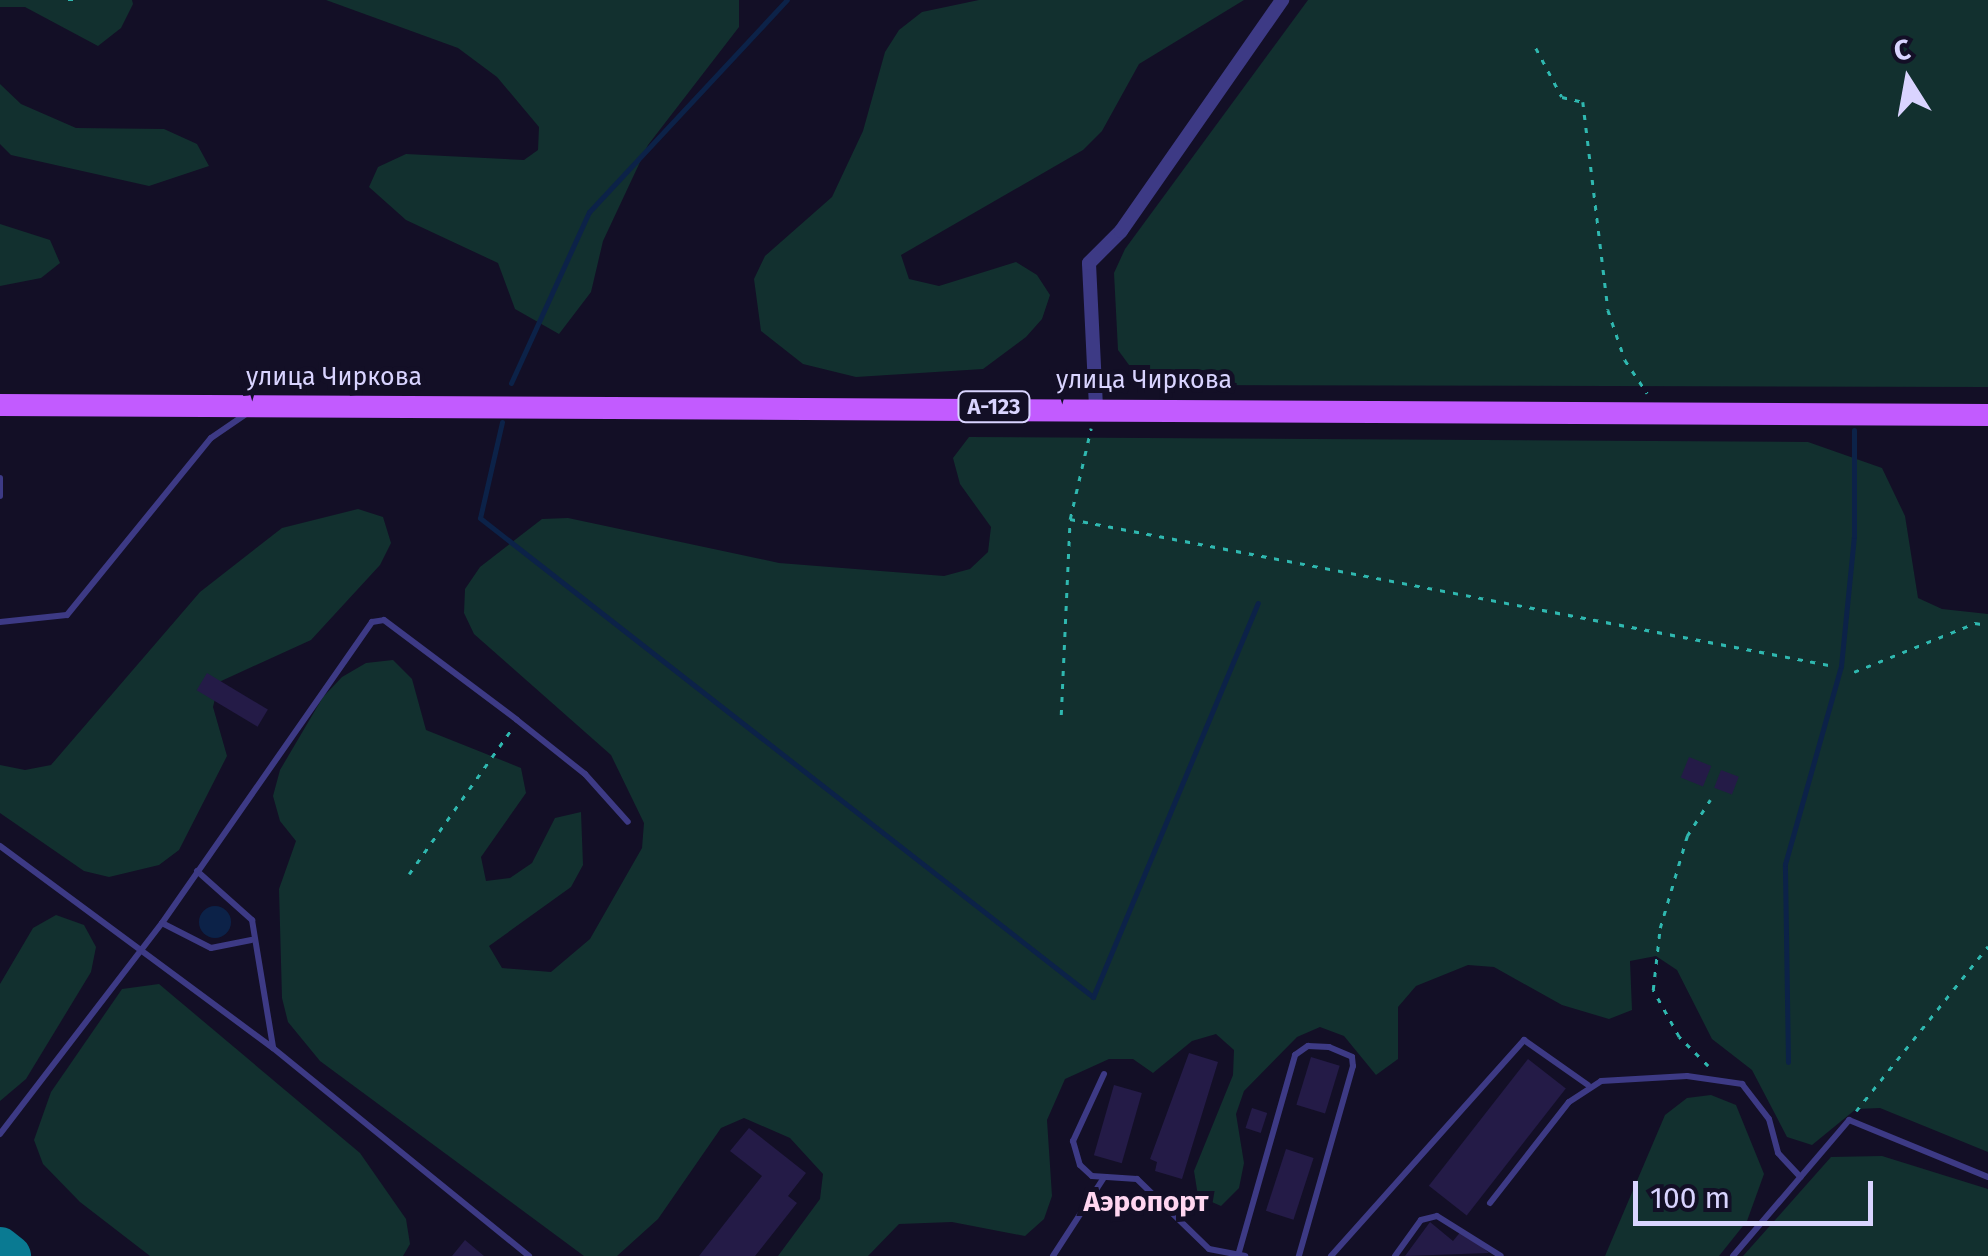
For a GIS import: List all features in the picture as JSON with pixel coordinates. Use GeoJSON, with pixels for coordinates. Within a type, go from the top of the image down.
{"type":"FeatureCollection","features":[{"type":"Feature","properties":{"kind":"main road","name":"улица Чиркова"},"geometry":{"type":"LineString","coordinates":[[0,405],[1988,414]]}},
{"type":"Feature","properties":{"kind":"street"},"geometry":{"type":"LineString","coordinates":[[1096,407],[1090,263],[1121,231],[1282,0]]}},
{"type":"Feature","properties":{"kind":"lane"},"geometry":{"type":"LineString","coordinates":[[0,622],[67,615],[210,438],[259,405]]}},
{"type":"Feature","properties":{"kind":"lane"},"geometry":{"type":"LineString","coordinates":[[0,478],[0,496]]}},
{"type":"Feature","properties":{"kind":"lane"},"geometry":{"type":"LineString","coordinates":[[0,1134],[162,923],[372,622],[384,620],[518,720],[586,774],[628,822]]}},
{"type":"Feature","properties":{"kind":"lane"},"geometry":{"type":"LineString","coordinates":[[0,846],[273,1048],[529,1256]]}},
{"type":"Feature","properties":{"kind":"lane"},"geometry":{"type":"LineString","coordinates":[[198,871],[248,913],[273,1048]]}},
{"type":"Feature","properties":{"kind":"lane"},"geometry":{"type":"LineString","coordinates":[[162,923],[212,948],[252,939]]}},
{"type":"Feature","properties":{"kind":"lane"},"geometry":{"type":"LineString","coordinates":[[1331,1256],[1519,1044],[1532,1040],[1588,1085],[1687,1076],[1730,1079],[1769,1119],[1778,1153],[1800,1177]]}},
{"type":"Feature","properties":{"kind":"lane"},"geometry":{"type":"LineString","coordinates":[[1104,1074],[1073,1142],[1080,1165],[1103,1179],[1137,1178],[1206,1252],[1242,1254],[1295,1055],[1308,1046],[1330,1047],[1352,1057],[1299,1256]]}},
{"type":"Feature","properties":{"kind":"lane"},"geometry":{"type":"LineString","coordinates":[[1490,1203],[1588,1085]]}},
{"type":"Feature","properties":{"kind":"lane"},"geometry":{"type":"LineString","coordinates":[[1733,1256],[1848,1120],[1988,1177]]}},
{"type":"Feature","properties":{"kind":"lane"},"geometry":{"type":"LineString","coordinates":[[1052,1256],[1103,1179]]}},
{"type":"Feature","properties":{"kind":"lane"},"geometry":{"type":"LineString","coordinates":[[1394,1256],[1420,1220],[1437,1216],[1501,1256]]}},
{"type":"Feature","properties":{"kind":"path"},"geometry":{"type":"LineString","coordinates":[[68,0],[79,0]]}},
{"type":"Feature","properties":{"kind":"path"},"geometry":{"type":"LineString","coordinates":[[1536,48],[1562,97],[1583,102],[1608,310],[1625,360],[1659,412]]}},
{"type":"Feature","properties":{"kind":"path"},"geometry":{"type":"LineString","coordinates":[[1061,715],[1070,519],[1096,407]]}},
{"type":"Feature","properties":{"kind":"path"},"geometry":{"type":"LineString","coordinates":[[1070,519],[1834,666]]}},
{"type":"Feature","properties":{"kind":"path"},"geometry":{"type":"LineString","coordinates":[[1854,672],[1975,624],[1988,625]]}},
{"type":"Feature","properties":{"kind":"path"},"geometry":{"type":"LineString","coordinates":[[409,874],[518,720]]}},
{"type":"Feature","properties":{"kind":"path"},"geometry":{"type":"LineString","coordinates":[[1710,800],[1687,836],[1660,928],[1653,990],[1690,1049],[1730,1079]]}},
{"type":"Feature","properties":{"kind":"path"},"geometry":{"type":"LineString","coordinates":[[1848,1120],[1988,946]]}},
{"type":"Feature","properties":{"kind":"green space"},"geometry":{"type":"Polygon","coordinates":[[[0,0],[132,0],[133,4],[121,28],[98,46],[25,7],[0,7],[0,0]]]}},
{"type":"Feature","properties":{"kind":"green space"},"geometry":{"type":"Polygon","coordinates":[[[326,0],[739,0],[739,27],[648,145],[603,241],[591,292],[559,334],[515,309],[498,263],[406,220],[369,187],[378,167],[406,154],[524,160],[538,150],[539,127],[497,77],[458,48],[326,0]]]}},
{"type":"Feature","properties":{"kind":"green space"},"geometry":{"type":"Polygon","coordinates":[[[979,0],[1244,0],[1139,64],[1102,131],[1083,150],[901,255],[909,279],[939,286],[1016,262],[1037,275],[1050,295],[1042,319],[1026,337],[983,369],[856,377],[803,364],[761,331],[754,279],[765,256],[832,197],[863,131],[885,52],[899,30],[922,12],[979,0]]]}},
{"type":"Feature","properties":{"kind":"green space"},"geometry":{"type":"Polygon","coordinates":[[[1308,0],[1988,0],[1988,387],[1179,385],[1132,369],[1118,350],[1114,273],[1125,249],[1308,0]]]}},
{"type":"Feature","properties":{"kind":"green space"},"geometry":{"type":"Polygon","coordinates":[[[0,84],[21,104],[76,128],[164,129],[197,144],[209,166],[149,186],[11,155],[0,144],[0,84]]]}},
{"type":"Feature","properties":{"kind":"green space"},"geometry":{"type":"Polygon","coordinates":[[[0,224],[50,240],[60,263],[41,278],[0,286],[0,224]]]}},
{"type":"Feature","properties":{"kind":"green space"},"geometry":{"type":"Polygon","coordinates":[[[969,437],[1808,442],[1882,468],[1905,516],[1918,598],[1942,609],[1988,614],[1988,1152],[1880,1108],[1856,1109],[1812,1145],[1787,1137],[1752,1070],[1712,1039],[1677,970],[1656,956],[1630,961],[1632,1010],[1609,1019],[1562,1005],[1494,967],[1468,965],[1416,986],[1398,1007],[1398,1059],[1376,1075],[1344,1036],[1320,1027],[1297,1037],[1244,1091],[1236,1114],[1244,1163],[1239,1188],[1221,1206],[1198,1196],[1194,1171],[1233,1075],[1234,1050],[1216,1034],[1192,1041],[1153,1073],[1133,1059],[1109,1059],[1065,1079],[1047,1120],[1052,1196],[1044,1219],[1025,1236],[952,1222],[899,1224],[868,1256],[778,1256],[820,1199],[823,1174],[790,1138],[744,1118],[721,1128],[658,1219],[617,1256],[584,1256],[320,1061],[288,1022],[282,998],[279,889],[296,841],[280,821],[273,796],[280,770],[323,697],[342,677],[366,663],[393,660],[412,679],[426,730],[521,768],[526,793],[481,857],[486,881],[510,878],[532,863],[555,818],[581,812],[583,865],[571,887],[489,946],[502,968],[551,972],[590,939],[642,848],[644,823],[611,755],[474,634],[464,613],[465,589],[480,567],[542,519],[568,518],[779,563],[944,576],[970,569],[988,552],[991,527],[960,484],[953,458],[969,437]]]}},
{"type":"Feature","properties":{"kind":"green space"},"geometry":{"type":"Polygon","coordinates":[[[358,509],[383,517],[391,543],[380,565],[311,640],[219,682],[213,707],[227,756],[179,850],[159,865],[109,877],[84,871],[0,813],[0,765],[25,770],[51,765],[200,592],[282,528],[358,509]]]}},
{"type":"Feature","properties":{"kind":"green space"},"geometry":{"type":"Polygon","coordinates":[[[56,915],[84,925],[96,947],[91,972],[26,1079],[0,1101],[0,984],[33,928],[56,915]]]}},
{"type":"Feature","properties":{"kind":"green space"},"geometry":{"type":"Polygon","coordinates":[[[159,984],[360,1153],[406,1219],[410,1244],[403,1256],[150,1256],[80,1202],[43,1164],[34,1140],[51,1092],[122,989],[159,984]]]}},
{"type":"Feature","properties":{"kind":"green space"},"geometry":{"type":"Polygon","coordinates":[[[1711,1095],[1736,1105],[1764,1174],[1747,1221],[1719,1256],[1605,1256],[1665,1115],[1687,1098],[1711,1095]]]}},
{"type":"Feature","properties":{"kind":"green space"},"geometry":{"type":"Polygon","coordinates":[[[1882,1156],[1988,1189],[1988,1256],[1743,1256],[1831,1157],[1882,1156]]]}},
{"type":"Feature","properties":{"kind":"water"},"geometry":{"type":"Polygon","coordinates":[[[215,906],[226,911],[231,922],[226,933],[215,938],[204,933],[199,922],[204,911],[215,906]]]}},
{"type":"Feature","properties":{"kind":"building"},"geometry":{"type":"Polygon","coordinates":[[[207,673],[268,710],[258,727],[197,690],[207,673]]]}},
{"type":"Feature","properties":{"kind":"building"},"geometry":{"type":"Polygon","coordinates":[[[1689,757],[1711,766],[1703,786],[1681,777],[1689,757]]]}},
{"type":"Feature","properties":{"kind":"building"},"geometry":{"type":"Polygon","coordinates":[[[1721,770],[1739,777],[1732,795],[1714,788],[1721,770]]]}},
{"type":"Feature","properties":{"kind":"building"},"geometry":{"type":"Polygon","coordinates":[[[1189,1053],[1218,1062],[1182,1179],[1155,1171],[1157,1162],[1150,1159],[1189,1053]]]}},
{"type":"Feature","properties":{"kind":"building"},"geometry":{"type":"Polygon","coordinates":[[[1311,1057],[1340,1066],[1325,1114],[1296,1105],[1311,1057]]]}},
{"type":"Feature","properties":{"kind":"building"},"geometry":{"type":"Polygon","coordinates":[[[1528,1059],[1566,1089],[1467,1215],[1429,1186],[1528,1059]]]}},
{"type":"Feature","properties":{"kind":"building"},"geometry":{"type":"Polygon","coordinates":[[[1114,1085],[1142,1093],[1122,1163],[1094,1155],[1114,1085]]]}},
{"type":"Feature","properties":{"kind":"building"},"geometry":{"type":"Polygon","coordinates":[[[1252,1108],[1267,1113],[1261,1133],[1246,1128],[1252,1108]]]}},
{"type":"Feature","properties":{"kind":"building"},"geometry":{"type":"Polygon","coordinates":[[[749,1128],[806,1173],[788,1196],[797,1203],[755,1256],[699,1256],[762,1176],[730,1151],[749,1128]]]}},
{"type":"Feature","properties":{"kind":"building"},"geometry":{"type":"Polygon","coordinates":[[[1286,1149],[1314,1158],[1293,1220],[1266,1211],[1286,1149]]]}},
{"type":"Feature","properties":{"kind":"building"},"geometry":{"type":"Polygon","coordinates":[[[1430,1222],[1453,1241],[1462,1230],[1489,1253],[1405,1256],[1430,1222]]]}},
{"type":"Feature","properties":{"kind":"building"},"geometry":{"type":"Polygon","coordinates":[[[465,1240],[484,1256],[452,1256],[465,1240]]]}},
{"type":"Feature","properties":{"kind":"waterway"},"geometry":{"type":"LineString","coordinates":[[511,383],[589,212],[787,0]]}},
{"type":"Feature","properties":{"kind":"waterway"},"geometry":{"type":"LineString","coordinates":[[502,422],[480,518],[1093,997],[1258,603]]}},
{"type":"Feature","properties":{"kind":"waterway"},"geometry":{"type":"LineString","coordinates":[[1788,1062],[1785,864],[1841,666],[1854,536],[1854,430]]}},
{"type":"Feature","properties":{"kind":"taxiway"},"geometry":{"type":"LineString","coordinates":[[0,1248],[10,1256]]}},
{"type":"Feature","properties":{"kind":"district","name":"Аэропорт"},"geometry":{"type":"Point","coordinates":[1146,1202]}}]}
